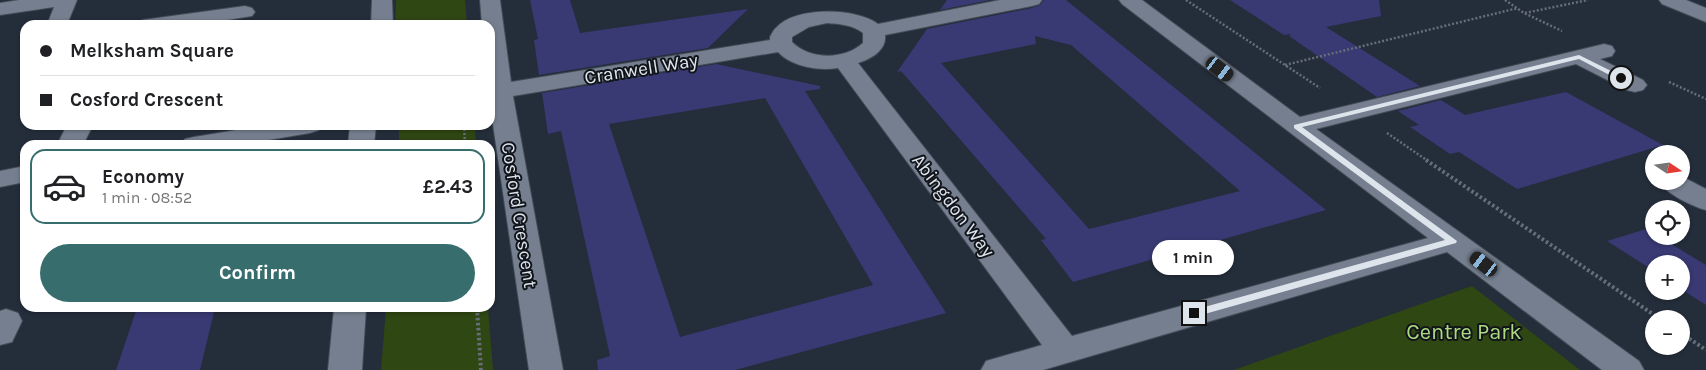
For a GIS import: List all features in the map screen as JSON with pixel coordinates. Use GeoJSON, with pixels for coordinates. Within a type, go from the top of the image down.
{"type":"FeatureCollection","features":[{"type":"Feature","properties":{"kind":"street"},"geometry":{"type":"LineString","coordinates":[[0,8],[61,0]]}},
{"type":"Feature","properties":{"kind":"street"},"geometry":{"type":"LineString","coordinates":[[59,20],[67,0]]}},
{"type":"Feature","properties":{"kind":"street"},"geometry":{"type":"LineString","coordinates":[[382,0],[382,20]]}},
{"type":"Feature","properties":{"kind":"street","name":"Cosford Crescent"},"geometry":{"type":"LineString","coordinates":[[490,0],[492,20]]}},
{"type":"Feature","properties":{"kind":"street"},"geometry":{"type":"LineString","coordinates":[[873,31],[1032,0]]}},
{"type":"Feature","properties":{"kind":"street"},"geometry":{"type":"LineString","coordinates":[[1129,0],[1296,126],[1627,370]]}},
{"type":"Feature","properties":{"kind":"street"},"geometry":{"type":"LineString","coordinates":[[1669,0],[1706,16]]}},
{"type":"Feature","properties":{"kind":"street"},"geometry":{"type":"LineString","coordinates":[[808,9],[827,16],[855,20],[873,31],[876,38],[874,44],[867,51],[844,60],[821,61],[800,57],[789,52],[783,45],[781,38],[784,32],[808,9]]}},
{"type":"Feature","properties":{"kind":"street"},"geometry":{"type":"LineString","coordinates":[[187,20],[245,12]]}},
{"type":"Feature","properties":{"kind":"street","name":"Cranwell Way"},"geometry":{"type":"LineString","coordinates":[[500,91],[783,45]]}},
{"type":"Feature","properties":{"kind":"street","name":"Cosford Crescent"},"geometry":{"type":"LineString","coordinates":[[495,46],[500,91],[546,370]]}},
{"type":"Feature","properties":{"kind":"street"},"geometry":{"type":"LineString","coordinates":[[1296,126],[1604,51]]}},
{"type":"Feature","properties":{"kind":"street"},"geometry":{"type":"LineString","coordinates":[[1579,57],[1635,85]]}},
{"type":"Feature","properties":{"kind":"street","name":"Abingdon Way"},"geometry":{"type":"LineString","coordinates":[[844,60],[1064,350]]}},
{"type":"Feature","properties":{"kind":"street"},"geometry":{"type":"LineString","coordinates":[[223,140],[281,130]]}},
{"type":"Feature","properties":{"kind":"street"},"geometry":{"type":"LineString","coordinates":[[0,179],[20,175]]}},
{"type":"Feature","properties":{"kind":"street"},"geometry":{"type":"LineString","coordinates":[[1687,190],[1706,201]]}},
{"type":"Feature","properties":{"kind":"street"},"geometry":{"type":"LineString","coordinates":[[998,370],[1452,241]]}},
{"type":"Feature","properties":{"kind":"street"},"geometry":{"type":"LineString","coordinates":[[345,370],[350,312]]}},
{"type":"Feature","properties":{"kind":"path"},"geometry":{"type":"LineString","coordinates":[[1186,0],[1356,112],[1647,310]]}},
{"type":"Feature","properties":{"kind":"path"},"geometry":{"type":"LineString","coordinates":[[1524,13],[1588,0]]}},
{"type":"Feature","properties":{"kind":"path"},"geometry":{"type":"LineString","coordinates":[[1285,65],[1518,8]]}},
{"type":"Feature","properties":{"kind":"path"},"geometry":{"type":"LineString","coordinates":[[477,312],[480,370]]}},
{"type":"Feature","properties":{"kind":"path"},"geometry":{"type":"LineString","coordinates":[[1690,339],[1706,350]]}},
{"type":"Feature","properties":{"kind":"green space"},"geometry":{"type":"Polygon","coordinates":[[[396,0],[465,0],[467,20],[395,20],[396,0]]]}},
{"type":"Feature","properties":{"kind":"green space"},"geometry":{"type":"Polygon","coordinates":[[[399,130],[475,130],[476,140],[399,140],[399,130]]]}},
{"type":"Feature","properties":{"kind":"green space","name":"Centre Park"},"geometry":{"type":"Polygon","coordinates":[[[1472,286],[1580,370],[1234,370],[1472,286]]]}},
{"type":"Feature","properties":{"kind":"green space"},"geometry":{"type":"Polygon","coordinates":[[[386,312],[488,312],[493,370],[381,370],[386,312]]]}},
{"type":"Feature","properties":{"kind":"building"},"geometry":{"type":"Polygon","coordinates":[[[530,0],[570,0],[580,33],[748,9],[708,48],[539,75],[534,40],[538,39],[530,0]]]}},
{"type":"Feature","properties":{"kind":"building"},"geometry":{"type":"Polygon","coordinates":[[[947,0],[990,0],[940,10],[947,0]]]}},
{"type":"Feature","properties":{"kind":"building"},"geometry":{"type":"Polygon","coordinates":[[[1044,0],[1066,0],[1326,210],[1073,282],[1041,240],[1046,239],[901,71],[897,72],[927,29],[1040,5],[1044,0]],[[1035,36],[1036,44],[941,63],[1089,229],[1240,191],[1071,45],[1035,36]]]}},
{"type":"Feature","properties":{"kind":"building"},"geometry":{"type":"Polygon","coordinates":[[[1230,0],[1379,0],[1381,16],[1326,27],[1420,86],[1377,97],[1289,36],[1291,34],[1284,35],[1230,0]]]}},
{"type":"Feature","properties":{"kind":"building"},"geometry":{"type":"Polygon","coordinates":[[[716,64],[820,86],[820,89],[805,91],[946,313],[735,370],[598,370],[597,360],[610,356],[561,131],[548,134],[542,93],[716,64]],[[765,98],[609,124],[680,337],[873,285],[765,98]]]}},
{"type":"Feature","properties":{"kind":"building"},"geometry":{"type":"Polygon","coordinates":[[[1566,92],[1663,145],[1645,145],[1645,150],[1517,189],[1459,152],[1450,154],[1410,127],[1419,125],[1398,111],[1441,100],[1465,115],[1566,92]]]}},
{"type":"Feature","properties":{"kind":"building"},"geometry":{"type":"Polygon","coordinates":[[[1645,229],[1645,245],[1673,245],[1689,255],[1645,255],[1645,265],[1607,241],[1645,229]]]}},
{"type":"Feature","properties":{"kind":"building"},"geometry":{"type":"Polygon","coordinates":[[[1690,255],[1706,265],[1706,305],[1690,295],[1690,255]]]}},
{"type":"Feature","properties":{"kind":"building"},"geometry":{"type":"Polygon","coordinates":[[[136,312],[214,312],[200,370],[116,370],[136,312]]]}},
{"type":"Feature","properties":{"kind":"route"},"geometry":{"type":"LineString","coordinates":[[1194,313],[1452,241],[1296,126],[1579,57],[1621,78]]}}]}
